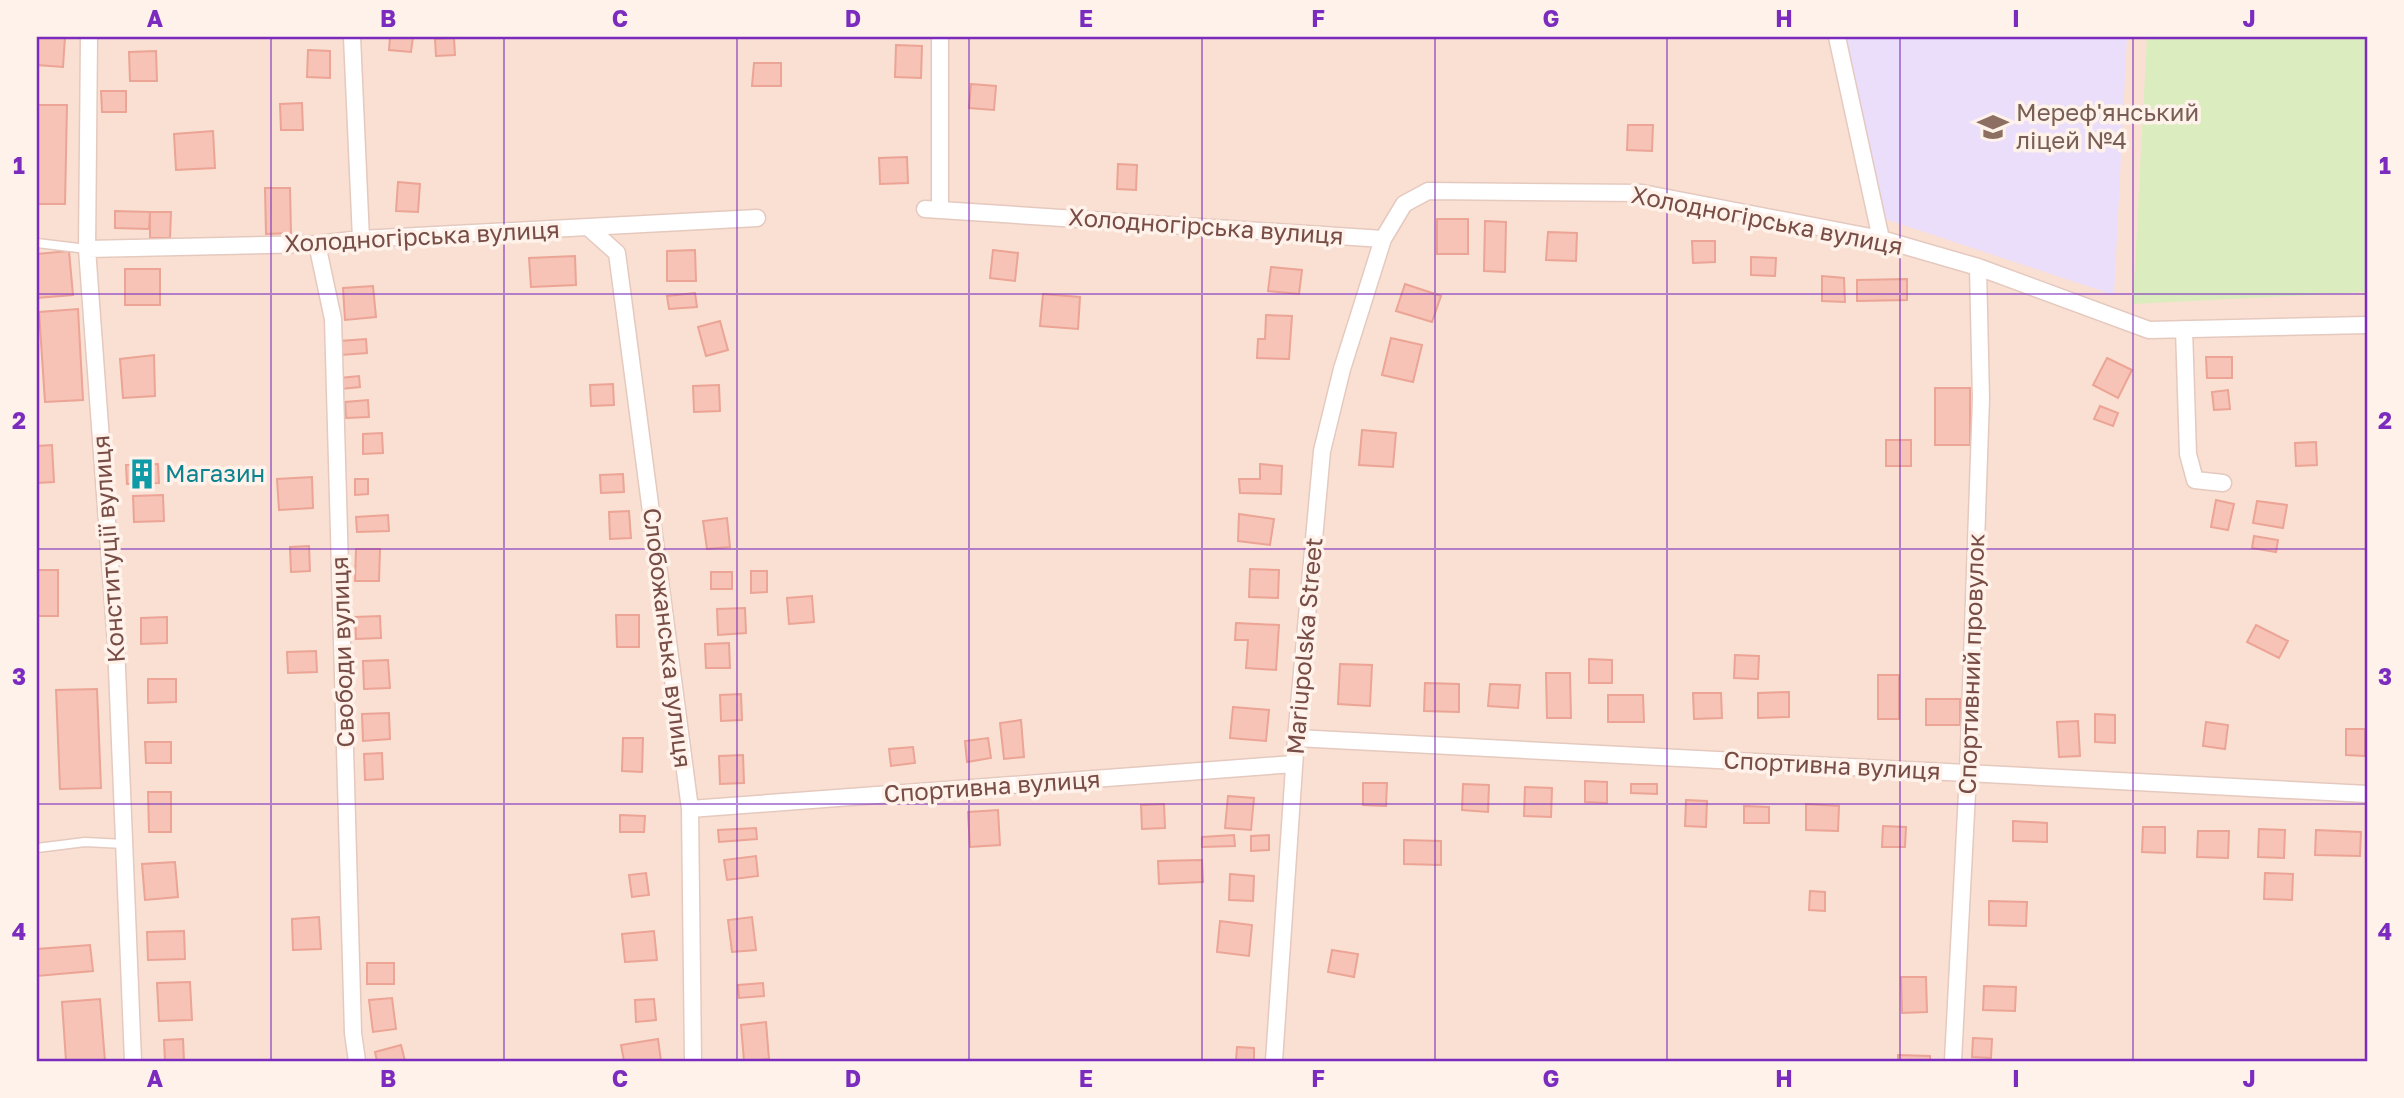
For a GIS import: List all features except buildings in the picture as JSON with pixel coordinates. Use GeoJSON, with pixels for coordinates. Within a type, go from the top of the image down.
{"type":"FeatureCollection","features":[{"type":"Feature","properties":{"kind":"street","name":"Конституції вулиця"},"geometry":{"type":"LineString","coordinates":[[89,37],[87,249],[116,644],[133,1061]]}},
{"type":"Feature","properties":{"kind":"street"},"geometry":{"type":"LineString","coordinates":[[352,37],[361,239]]}},
{"type":"Feature","properties":{"kind":"street","name":"Холодногірська вулиця"},"geometry":{"type":"LineString","coordinates":[[940,37],[932,210],[1382,239],[1404,204],[1427,191],[1642,193],[1881,239],[1978,267],[2149,330],[2367,325]]}},
{"type":"Feature","properties":{"kind":"street"},"geometry":{"type":"LineString","coordinates":[[1837,37],[1881,239]]}},
{"type":"Feature","properties":{"kind":"street","name":"Холодногірська вулиця"},"geometry":{"type":"LineString","coordinates":[[87,249],[317,244],[361,239],[757,218]]}},
{"type":"Feature","properties":{"kind":"street","name":"Слобожанська вулиця"},"geometry":{"type":"LineString","coordinates":[[589,228],[617,253],[690,809],[693,1061]]}},
{"type":"Feature","properties":{"kind":"street","name":"Mariupolska Street"},"geometry":{"type":"LineString","coordinates":[[1274,1061],[1296,738],[1322,452],[1342,369],[1382,239]]}},
{"type":"Feature","properties":{"kind":"street","name":"Свободи вулиця"},"geometry":{"type":"LineString","coordinates":[[317,244],[333,318],[353,1033],[357,1061]]}},
{"type":"Feature","properties":{"kind":"street","name":"Спортивний провулок"},"geometry":{"type":"LineString","coordinates":[[1953,1061],[1968,774],[1981,399],[1978,267]]}},
{"type":"Feature","properties":{"kind":"street"},"geometry":{"type":"LineString","coordinates":[[2183,329],[2188,454],[2195,480],[2223,483]]}},
{"type":"Feature","properties":{"kind":"street","name":"Спортивна вулиця"},"geometry":{"type":"LineString","coordinates":[[1296,738],[2367,794]]}},
{"type":"Feature","properties":{"kind":"street","name":"Спортивна вулиця"},"geometry":{"type":"LineString","coordinates":[[690,809],[1294,764]]}},
{"type":"Feature","properties":{"kind":"lane"},"geometry":{"type":"LineString","coordinates":[[37,243],[87,249]]}},
{"type":"Feature","properties":{"kind":"lane"},"geometry":{"type":"LineString","coordinates":[[37,848],[86,842],[125,844]]}},
{"type":"Feature","properties":{"kind":"shaded area"},"geometry":{"type":"Polygon","coordinates":[[[37,37],[2367,37],[2367,1061],[37,1061],[37,37]]]}},
{"type":"Feature","properties":{"kind":"shaded area","name":"Мереф'янський ліцей №4"},"geometry":{"type":"Polygon","coordinates":[[[1845,37],[2127,37],[2114,295],[1882,218],[1845,37]]]}},
{"type":"Feature","properties":{"kind":"green space"},"geometry":{"type":"Polygon","coordinates":[[[2147,37],[2367,37],[2367,292],[2133,304],[2147,37]]]}},
{"type":"Feature","properties":{"kind":"place","name":"Мереф'янський ліцей №4"},"geometry":{"type":"Point","coordinates":[1993,127]}},
{"type":"Feature","properties":{"kind":"place","name":"Магазин"},"geometry":{"type":"Point","coordinates":[142,474]}}]}
